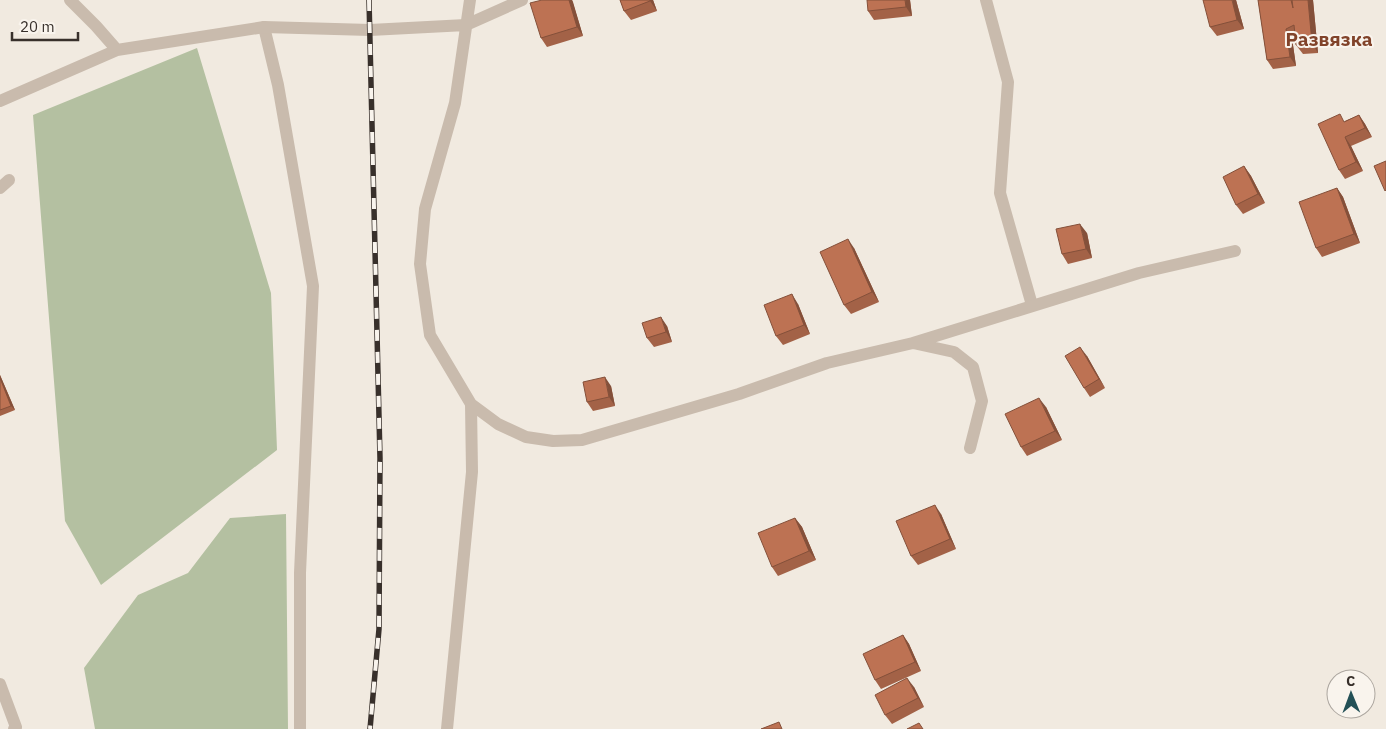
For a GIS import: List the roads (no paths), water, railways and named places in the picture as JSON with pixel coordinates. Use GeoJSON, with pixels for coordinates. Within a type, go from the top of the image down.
{"type":"FeatureCollection","features":[{"type":"Feature","properties":{"kind":"street"},"geometry":{"type":"LineString","coordinates":[[70,0],[117,50]]}},
{"type":"Feature","properties":{"kind":"street"},"geometry":{"type":"LineString","coordinates":[[470,0],[455,102],[425,209],[420,264],[430,335],[471,404],[498,424],[526,437],[553,441],[582,440],[739,394],[827,363],[913,343],[1138,273],[1235,251]]}},
{"type":"Feature","properties":{"kind":"street"},"geometry":{"type":"LineString","coordinates":[[0,101],[117,50],[264,27],[370,30],[466,25],[522,0]]}},
{"type":"Feature","properties":{"kind":"street"},"geometry":{"type":"LineString","coordinates":[[986,0],[1008,82],[1000,193],[1032,305]]}},
{"type":"Feature","properties":{"kind":"street"},"geometry":{"type":"LineString","coordinates":[[264,27],[278,85],[313,286],[300,573],[300,729]]}},
{"type":"Feature","properties":{"kind":"street"},"geometry":{"type":"LineString","coordinates":[[913,343],[954,352],[973,367],[982,401],[970,448]]}},
{"type":"Feature","properties":{"kind":"street"},"geometry":{"type":"LineString","coordinates":[[447,729],[472,472],[471,404]]}},
{"type":"Feature","properties":{"kind":"street"},"geometry":{"type":"LineString","coordinates":[[0,684],[16,727],[14,729]]}},
{"type":"Feature","properties":{"kind":"railway"},"geometry":{"type":"LineString","coordinates":[[369,0],[380,458],[379,629],[370,729]]}},
{"type":"Feature","properties":{"kind":"district","name":"Развязка"},"geometry":{"type":"Point","coordinates":[1329,39]}}]}
